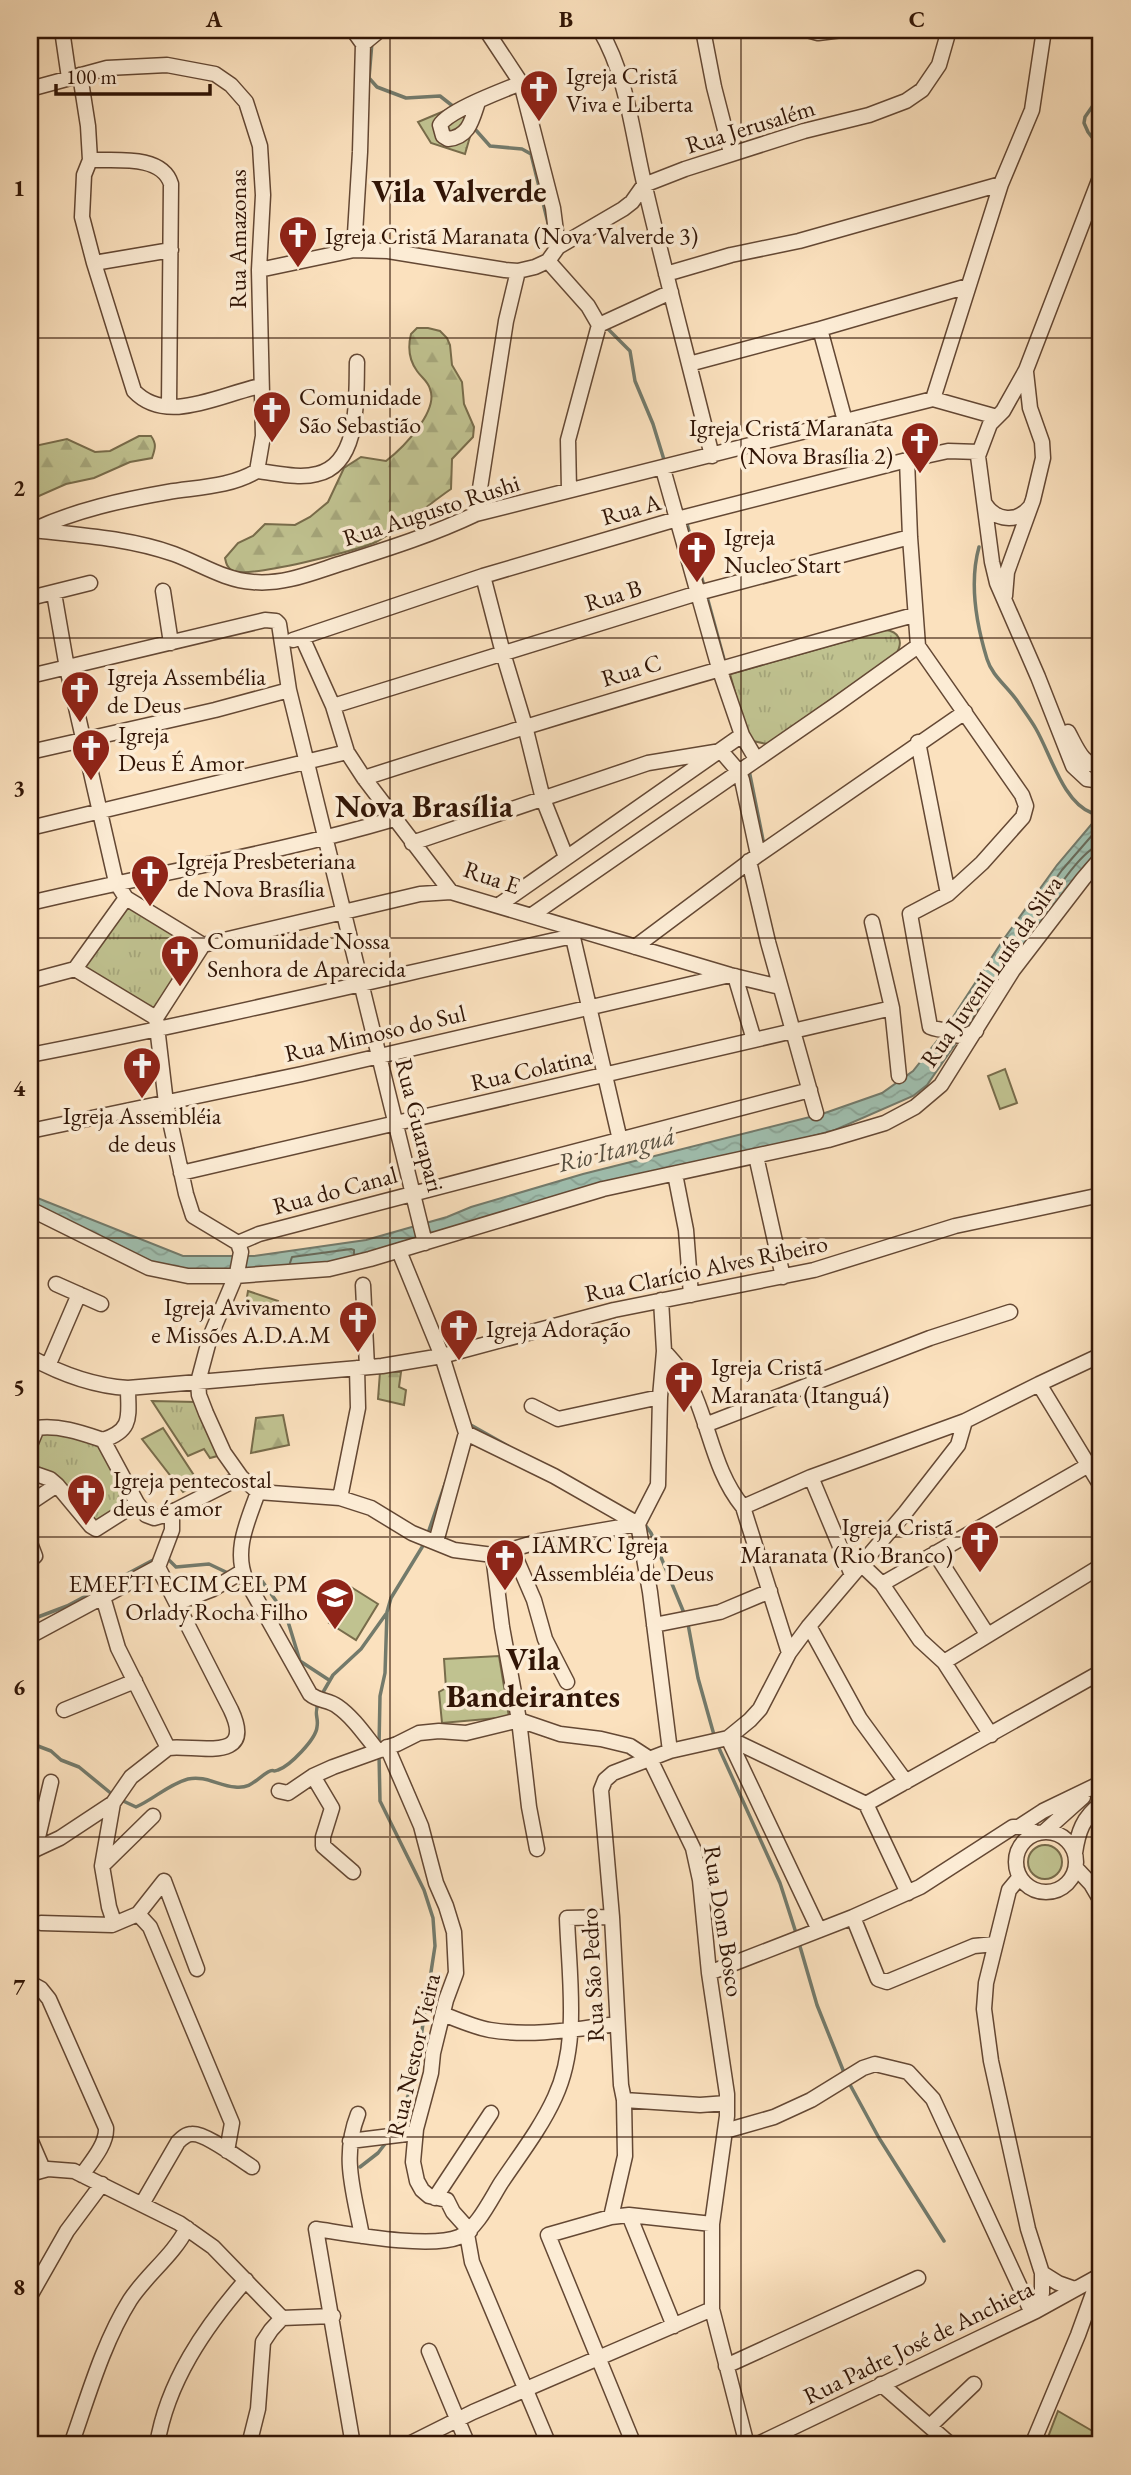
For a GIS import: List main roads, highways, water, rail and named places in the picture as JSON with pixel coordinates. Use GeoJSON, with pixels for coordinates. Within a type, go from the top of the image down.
{"type":"FeatureCollection","features":[{"type":"Feature","properties":{"kind":"water","name":"Rio Itanguá"},"geometry":{"type":"Polygon","coordinates":[[[1101,813],[1101,850],[1086,864],[1023,946],[927,1085],[913,1096],[835,1130],[339,1266],[218,1271],[160,1267],[30,1209],[30,1195],[183,1256],[254,1256],[366,1240],[583,1174],[822,1114],[882,1093],[913,1071],[940,1037],[1003,940],[1057,865],[1101,813]]]}},
{"type":"Feature","properties":{"kind":"waterway"},"geometry":{"type":"LineString","coordinates":[[372,42],[369,78],[377,87],[406,98],[440,96],[454,107]]}},
{"type":"Feature","properties":{"kind":"waterway"},"geometry":{"type":"LineString","coordinates":[[1101,70],[1094,104],[1084,123],[1101,149]]}},
{"type":"Feature","properties":{"kind":"waterway"},"geometry":{"type":"LineString","coordinates":[[474,128],[490,146],[522,149],[531,154],[549,227]]}},
{"type":"Feature","properties":{"kind":"waterway"},"geometry":{"type":"LineString","coordinates":[[606,327],[630,351],[635,381],[653,424],[665,463]]}},
{"type":"Feature","properties":{"kind":"waterway"},"geometry":{"type":"LineString","coordinates":[[687,524],[704,586]]}},
{"type":"Feature","properties":{"kind":"waterway"},"geometry":{"type":"LineString","coordinates":[[979,547],[974,575],[975,603],[989,665],[1034,726],[1065,788],[1073,799],[1092,813]]}},
{"type":"Feature","properties":{"kind":"waterway"},"geometry":{"type":"LineString","coordinates":[[706,593],[725,663]]}},
{"type":"Feature","properties":{"kind":"waterway"},"geometry":{"type":"LineString","coordinates":[[749,770],[764,845]]}},
{"type":"Feature","properties":{"kind":"waterway"},"geometry":{"type":"LineString","coordinates":[[469,1424],[508,1446]]}},
{"type":"Feature","properties":{"kind":"waterway"},"geometry":{"type":"LineString","coordinates":[[427,1536],[446,1481]]}},
{"type":"Feature","properties":{"kind":"waterway"},"geometry":{"type":"LineString","coordinates":[[643,1522],[651,1533],[684,1613]]}},
{"type":"Feature","properties":{"kind":"waterway"},"geometry":{"type":"LineString","coordinates":[[379,1746],[387,1612],[391,1598],[424,1544]]}},
{"type":"Feature","properties":{"kind":"waterway"},"geometry":{"type":"LineString","coordinates":[[166,1557],[176,1567],[209,1564],[228,1573]]}},
{"type":"Feature","properties":{"kind":"waterway"},"geometry":{"type":"LineString","coordinates":[[30,1620],[67,1606],[155,1559]]}},
{"type":"Feature","properties":{"kind":"waterway"},"geometry":{"type":"LineString","coordinates":[[250,1577],[262,1581],[286,1615],[300,1661],[329,1680]]}},
{"type":"Feature","properties":{"kind":"waterway"},"geometry":{"type":"LineString","coordinates":[[322,1694],[333,1675],[361,1649],[386,1614]]}},
{"type":"Feature","properties":{"kind":"waterway"},"geometry":{"type":"LineString","coordinates":[[688,1624],[698,1678],[714,1735]]}},
{"type":"Feature","properties":{"kind":"waterway"},"geometry":{"type":"LineString","coordinates":[[119,1799],[136,1807],[174,1784],[194,1778],[235,1787],[249,1785],[268,1772],[283,1767],[307,1745],[316,1732],[316,1710],[319,1701]]}},
{"type":"Feature","properties":{"kind":"waterway"},"geometry":{"type":"LineString","coordinates":[[30,1743],[79,1767],[113,1795]]}},
{"type":"Feature","properties":{"kind":"waterway"},"geometry":{"type":"LineString","coordinates":[[718,1746],[780,1883],[797,1936]]}},
{"type":"Feature","properties":{"kind":"waterway"},"geometry":{"type":"LineString","coordinates":[[379,1754],[380,1801],[424,1890],[433,1918],[435,1946],[417,2063],[410,2091],[394,2130]]}},
{"type":"Feature","properties":{"kind":"waterway"},"geometry":{"type":"LineString","coordinates":[[799,1943],[817,2005],[845,2075]]}},
{"type":"Feature","properties":{"kind":"waterway"},"geometry":{"type":"LineString","coordinates":[[848,2081],[879,2138],[944,2241]]}},
{"type":"Feature","properties":{"kind":"waterway"},"geometry":{"type":"LineString","coordinates":[[360,2167],[378,2153],[388,2140]]}},
{"type":"Feature","properties":{"kind":"place","name":"Igreja Cristã Viva e Liberta"},"geometry":{"type":"Point","coordinates":[539,123]}},
{"type":"Feature","properties":{"kind":"place","name":"Igreja Cristã Maranata (Nova Valverde 3)"},"geometry":{"type":"Point","coordinates":[298,269]}},
{"type":"Feature","properties":{"kind":"place","name":"Comunidade São Sebastião"},"geometry":{"type":"Point","coordinates":[272,444]}},
{"type":"Feature","properties":{"kind":"place","name":"Igreja Cristã Maranata (Nova Brasília 2)"},"geometry":{"type":"Point","coordinates":[920,475]}},
{"type":"Feature","properties":{"kind":"place","name":"Igreja Nucleo Start"},"geometry":{"type":"Point","coordinates":[697,584]}},
{"type":"Feature","properties":{"kind":"place","name":"Igreja Assembélia de Deus"},"geometry":{"type":"Point","coordinates":[80,724]}},
{"type":"Feature","properties":{"kind":"place","name":"Igreja Deus É Amor"},"geometry":{"type":"Point","coordinates":[91,782]}},
{"type":"Feature","properties":{"kind":"place","name":"Igreja Presbeteriana de Nova Brasília"},"geometry":{"type":"Point","coordinates":[150,908]}},
{"type":"Feature","properties":{"kind":"place","name":"Comunidade Nossa Senhora de Aparecida"},"geometry":{"type":"Point","coordinates":[180,988]}},
{"type":"Feature","properties":{"kind":"place","name":"Igreja Assembléia de deus"},"geometry":{"type":"Point","coordinates":[142,1100]}},
{"type":"Feature","properties":{"kind":"place","name":"Igreja Avivamento e Missões A.D.A.M"},"geometry":{"type":"Point","coordinates":[358,1354]}},
{"type":"Feature","properties":{"kind":"place","name":"Igreja Adoração"},"geometry":{"type":"Point","coordinates":[459,1362]}},
{"type":"Feature","properties":{"kind":"place","name":"Igreja Cristã Maranata (Itanguá)"},"geometry":{"type":"Point","coordinates":[684,1414]}},
{"type":"Feature","properties":{"kind":"place","name":"Igreja pentecostal deus é amor"},"geometry":{"type":"Point","coordinates":[86,1527]}},
{"type":"Feature","properties":{"kind":"place","name":"Igreja Cristã Maranata (Rio Branco)"},"geometry":{"type":"Point","coordinates":[980,1574]}},
{"type":"Feature","properties":{"kind":"place","name":"IAMRC Igreja Assembléia de Deus"},"geometry":{"type":"Point","coordinates":[505,1592]}},
{"type":"Feature","properties":{"kind":"place","name":"EMEFTI ECIM CEL PM Orlady Rocha Filho"},"geometry":{"type":"Point","coordinates":[335,1631]}},
{"type":"Feature","properties":{"kind":"district","name":"Vila Valverde"},"geometry":{"type":"Point","coordinates":[459,191]}},
{"type":"Feature","properties":{"kind":"district","name":"Nova Brasília"},"geometry":{"type":"Point","coordinates":[424,806]}},
{"type":"Feature","properties":{"kind":"district","name":"Vila Bandeirantes"},"geometry":{"type":"Point","coordinates":[533,1678]}}]}
